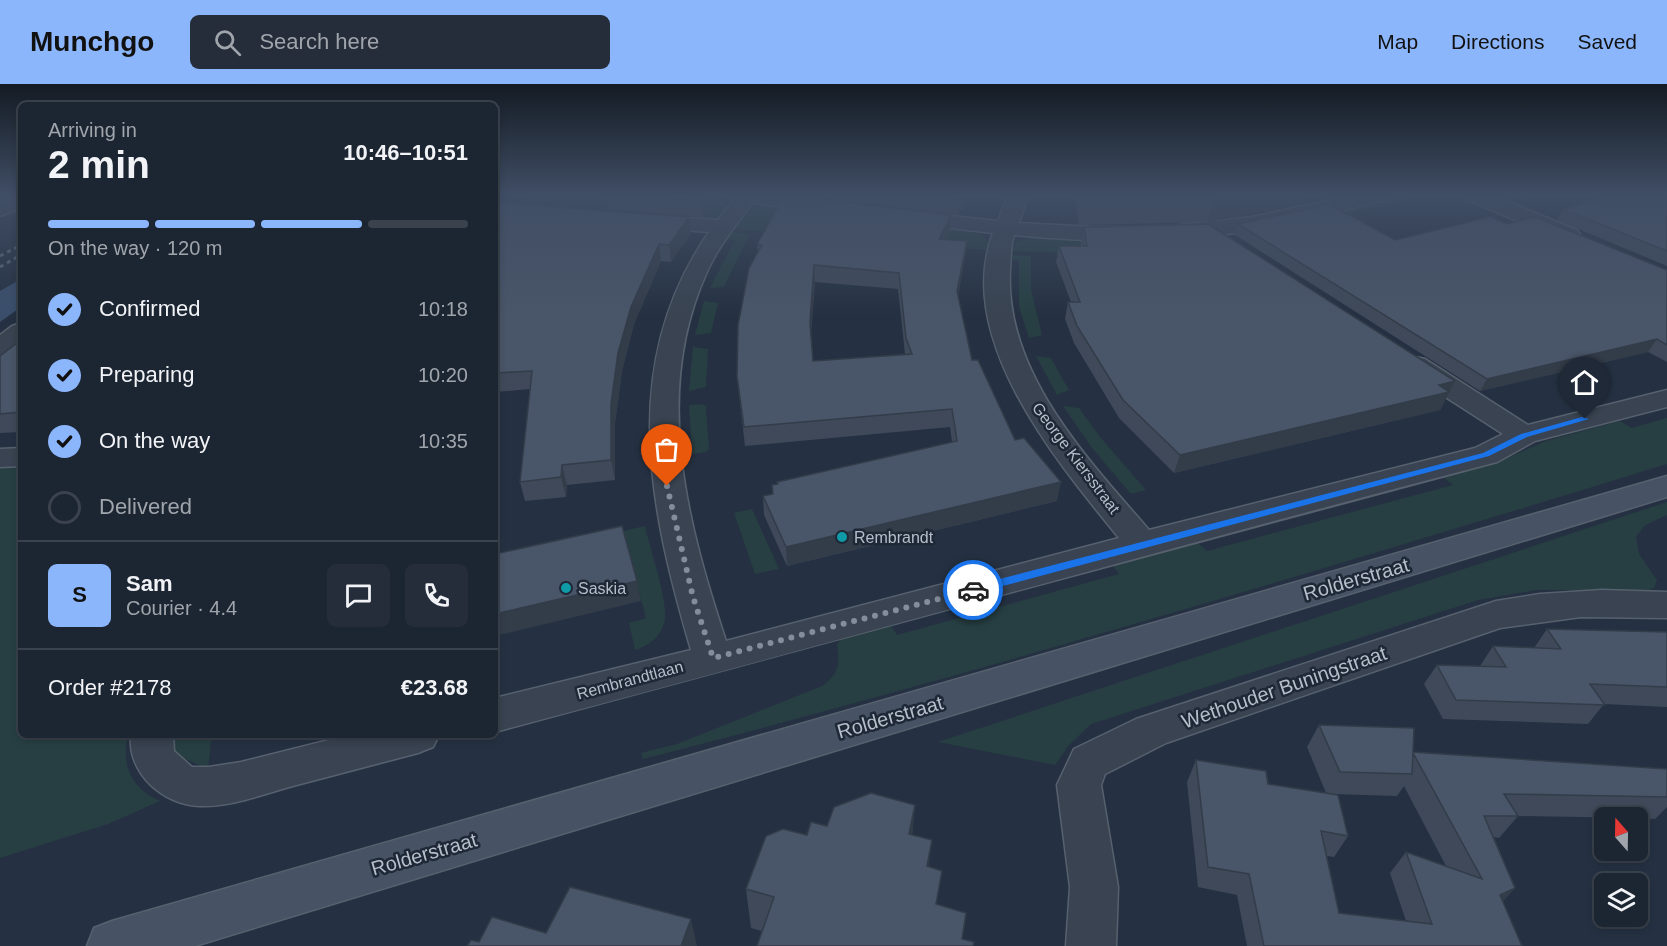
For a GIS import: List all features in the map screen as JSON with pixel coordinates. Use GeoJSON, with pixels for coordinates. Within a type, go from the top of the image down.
{"type":"FeatureCollection","features":[{"type":"Feature","properties":{"kind":"main road","name":"Rolderstraat"},"geometry":{"type":"LineString","coordinates":[[112,946],[1667,486]]}},
{"type":"Feature","properties":{"kind":"street"},"geometry":{"type":"LineString","coordinates":[[713,658],[677,537],[667,486],[663,440],[667,358],[675,322],[695,273],[719,235]]}},
{"type":"Feature","properties":{"kind":"street","name":"George Kiersstraat"},"geometry":{"type":"LineString","coordinates":[[1002,235],[996,276],[997,294],[1008,346],[1017,371],[1036,406],[1068,452],[1142,543]]}},
{"type":"Feature","properties":{"kind":"street"},"geometry":{"type":"LineString","coordinates":[[1216,235],[1234,247]]}},
{"type":"Feature","properties":{"kind":"street"},"geometry":{"type":"LineString","coordinates":[[1569,235],[1592,245]]}},
{"type":"Feature","properties":{"kind":"street"},"geometry":{"type":"LineString","coordinates":[[0,348],[18,333]]}},
{"type":"Feature","properties":{"kind":"street"},"geometry":{"type":"LineString","coordinates":[[1394,351],[1524,435]]}},
{"type":"Feature","properties":{"kind":"street","name":"Rembrandtlaan"},"geometry":{"type":"LineString","coordinates":[[498,714],[822,632],[1142,543],[1486,454],[1524,435],[1667,398]]}},
{"type":"Feature","properties":{"kind":"street"},"geometry":{"type":"LineString","coordinates":[[0,458],[18,457]]}},
{"type":"Feature","properties":{"kind":"street","name":"Wethouder Buningstraat"},"geometry":{"type":"LineString","coordinates":[[1091,946],[1094,887],[1079,784],[1089,762],[1151,731],[1496,615],[1538,606],[1576,602],[1667,605]]}},
{"type":"Feature","properties":{"kind":"street"},"geometry":{"type":"LineString","coordinates":[[151,738],[150,742],[156,761],[171,778],[197,787],[246,780],[407,738]]}},
{"type":"Feature","properties":{"kind":"green space"},"geometry":{"type":"Polygon","coordinates":[[[729,235],[749,235],[724,287],[710,288],[735,240],[727,239],[729,235]]]}},
{"type":"Feature","properties":{"kind":"green space"},"geometry":{"type":"Polygon","coordinates":[[[809,235],[846,235],[855,239],[809,235]]]}},
{"type":"Feature","properties":{"kind":"green space"},"geometry":{"type":"Polygon","coordinates":[[[891,235],[981,235],[988,242],[988,250],[890,242],[891,235]]]}},
{"type":"Feature","properties":{"kind":"green space"},"geometry":{"type":"Polygon","coordinates":[[[1034,237],[1106,239],[1079,253],[1011,251],[1016,242],[1034,237]]]}},
{"type":"Feature","properties":{"kind":"green space"},"geometry":{"type":"Polygon","coordinates":[[[1011,255],[1031,256],[1031,290],[1042,335],[1029,338],[1019,307],[1019,260],[1010,259],[1011,255]]]}},
{"type":"Feature","properties":{"kind":"green space"},"geometry":{"type":"Polygon","coordinates":[[[704,301],[718,303],[711,333],[695,335],[704,301]]]}},
{"type":"Feature","properties":{"kind":"green space"},"geometry":{"type":"Polygon","coordinates":[[[693,347],[708,349],[706,387],[689,391],[693,347]]]}},
{"type":"Feature","properties":{"kind":"green space"},"geometry":{"type":"Polygon","coordinates":[[[1036,356],[1051,358],[1069,390],[1057,395],[1036,356]]]}},
{"type":"Feature","properties":{"kind":"green space"},"geometry":{"type":"Polygon","coordinates":[[[689,405],[706,406],[709,449],[706,452],[692,454],[689,405]]]}},
{"type":"Feature","properties":{"kind":"green space"},"geometry":{"type":"Polygon","coordinates":[[[1063,406],[1079,408],[1100,437],[1146,490],[1131,494],[1092,448],[1063,406]]]}},
{"type":"Feature","properties":{"kind":"green space"},"geometry":{"type":"Polygon","coordinates":[[[1667,418],[1667,464],[1285,580],[1029,654],[643,759],[641,753],[677,744],[822,686],[835,673],[838,658],[837,645],[842,637],[890,624],[897,635],[1119,574],[1112,565],[1198,543],[1207,551],[1453,485],[1443,477],[1496,463],[1546,441],[1620,421],[1632,428],[1667,418]]]}},
{"type":"Feature","properties":{"kind":"green space"},"geometry":{"type":"Polygon","coordinates":[[[18,465],[18,738],[127,738],[126,757],[130,775],[142,790],[160,801],[108,824],[0,858],[0,466],[18,465]]]}},
{"type":"Feature","properties":{"kind":"green space"},"geometry":{"type":"Polygon","coordinates":[[[1667,502],[1667,515],[1644,526],[1636,537],[1639,554],[1657,580],[1654,588],[1649,590],[1537,590],[1478,600],[1091,724],[1069,745],[1055,765],[938,742],[1667,502]]]}},
{"type":"Feature","properties":{"kind":"green space"},"geometry":{"type":"Polygon","coordinates":[[[752,509],[779,569],[755,574],[734,513],[752,509]]]}},
{"type":"Feature","properties":{"kind":"green space"},"geometry":{"type":"Polygon","coordinates":[[[645,526],[663,594],[665,620],[657,637],[647,645],[635,650],[629,623],[646,618],[623,531],[645,526]]]}},
{"type":"Feature","properties":{"kind":"green space"},"geometry":{"type":"Polygon","coordinates":[[[172,738],[212,738],[208,769],[177,755],[172,738]]]}},
{"type":"Feature","properties":{"kind":"water"},"geometry":{"type":"Polygon","coordinates":[[[18,281],[18,309],[0,322],[0,291],[18,281]]]}},
{"type":"Feature","properties":{"kind":"building"},"geometry":{"type":"Polygon","coordinates":[[[498,235],[676,235],[669,245],[659,244],[631,307],[618,353],[611,404],[611,460],[562,465],[561,477],[520,482],[532,371],[498,373],[498,235]]]}},
{"type":"Feature","properties":{"kind":"building"},"geometry":{"type":"Polygon","coordinates":[[[762,235],[941,235],[939,239],[967,241],[957,291],[972,360],[978,360],[1015,440],[1024,438],[1061,482],[786,547],[763,496],[773,494],[772,485],[957,441],[952,409],[744,427],[737,376],[738,325],[749,268],[762,245],[757,244],[762,235]],[[814,265],[810,323],[813,361],[912,354],[906,338],[899,273],[814,265]]]}},
{"type":"Feature","properties":{"kind":"building"},"geometry":{"type":"Polygon","coordinates":[[[1085,235],[1226,235],[1455,381],[1439,385],[1449,392],[1180,455],[1123,400],[1077,326],[1068,302],[1080,302],[1059,246],[1087,246],[1085,235]]]}},
{"type":"Feature","properties":{"kind":"building"},"geometry":{"type":"Polygon","coordinates":[[[1256,235],[1386,235],[1395,240],[1415,235],[1580,235],[1667,270],[1667,345],[1657,339],[1487,379],[1256,235]]]}},
{"type":"Feature","properties":{"kind":"building"},"geometry":{"type":"Polygon","coordinates":[[[1628,235],[1667,235],[1667,251],[1628,235]]]}},
{"type":"Feature","properties":{"kind":"building"},"geometry":{"type":"Polygon","coordinates":[[[18,342],[18,412],[0,414],[0,356],[18,342]]]}},
{"type":"Feature","properties":{"kind":"building","name":"Saskia"},"geometry":{"type":"Polygon","coordinates":[[[622,526],[637,581],[498,613],[498,553],[622,526]]]}},
{"type":"Feature","properties":{"kind":"building"},"geometry":{"type":"Polygon","coordinates":[[[1547,629],[1667,632],[1667,687],[1590,684],[1605,705],[1456,700],[1437,665],[1506,667],[1493,646],[1561,649],[1547,629]]]}},
{"type":"Feature","properties":{"kind":"building"},"geometry":{"type":"Polygon","coordinates":[[[1319,725],[1414,728],[1413,752],[1667,769],[1667,797],[1504,794],[1518,816],[1484,816],[1515,888],[1500,895],[1522,946],[1264,946],[1249,874],[1208,867],[1196,760],[1266,771],[1268,784],[1338,795],[1348,836],[1321,831],[1339,913],[1432,924],[1406,852],[1482,879],[1413,753],[1412,774],[1340,772],[1319,725]]]}},
{"type":"Feature","properties":{"kind":"building"},"geometry":{"type":"Polygon","coordinates":[[[871,793],[915,805],[909,834],[932,840],[927,866],[942,871],[936,904],[966,913],[962,939],[974,942],[973,946],[757,946],[774,897],[746,889],[766,836],[783,829],[807,835],[811,822],[827,826],[834,807],[871,793]]]}},
{"type":"Feature","properties":{"kind":"building"},"geometry":{"type":"Polygon","coordinates":[[[570,887],[691,919],[681,946],[467,946],[471,940],[479,942],[492,917],[546,933],[570,887]]]}},
{"type":"Feature","properties":{"kind":"railway"},"geometry":{"type":"LineString","coordinates":[[0,256],[18,247]]}},
{"type":"Feature","properties":{"kind":"railway"},"geometry":{"type":"LineString","coordinates":[[0,267],[18,257]]}},
{"type":"Feature","properties":{"kind":"way so far"},"geometry":{"type":"LineString","coordinates":[[667,486],[677,537],[693,597],[713,658],[822,632],[973,590]]}},
{"type":"Feature","properties":{"kind":"place","name":"Rembrandt"},"geometry":{"type":"Point","coordinates":[842,537]}},
{"type":"Feature","properties":{"kind":"place","name":"Saskia"},"geometry":{"type":"Point","coordinates":[566,588]}},
{"type":"Feature","properties":{"kind":"route"},"geometry":{"type":"LineString","coordinates":[[973,590],[1142,543],[1486,454],[1524,435],[1585,419]]}}]}
